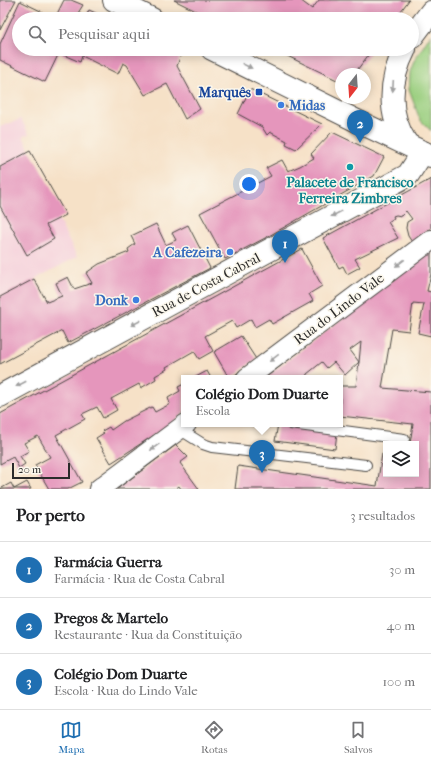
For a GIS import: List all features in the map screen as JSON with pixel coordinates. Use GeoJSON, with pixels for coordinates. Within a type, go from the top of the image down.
{"type":"FeatureCollection","features":[{"type":"Feature","properties":{"kind":"main road"},"geometry":{"type":"LineString","coordinates":[[114,0],[138,12]]}},
{"type":"Feature","properties":{"kind":"main road"},"geometry":{"type":"LineString","coordinates":[[419,28],[431,12]]}},
{"type":"Feature","properties":{"kind":"main road"},"geometry":{"type":"LineString","coordinates":[[226,56],[420,151]]}},
{"type":"Feature","properties":{"kind":"main road"},"geometry":{"type":"LineString","coordinates":[[401,56],[393,80],[392,94],[394,112],[400,134],[420,151]]}},
{"type":"Feature","properties":{"kind":"main road","name":"Rua de Costa Cabral"},"geometry":{"type":"LineString","coordinates":[[0,396],[408,175],[420,151]]}},
{"type":"Feature","properties":{"kind":"street","name":"Rua do Lindo Vale"},"geometry":{"type":"LineString","coordinates":[[251,375],[431,240]]}},
{"type":"Feature","properties":{"kind":"street"},"geometry":{"type":"LineString","coordinates":[[98,489],[183,427]]}},
{"type":"Feature","properties":{"kind":"lane"},"geometry":{"type":"LineString","coordinates":[[183,427],[203,444],[212,447],[366,465]]}},
{"type":"Feature","properties":{"kind":"lane"},"geometry":{"type":"LineString","coordinates":[[314,427],[404,439]]}},
{"type":"Feature","properties":{"kind":"shaded area"},"geometry":{"type":"Polygon","coordinates":[[[21,119],[29,134],[23,136],[30,151],[66,215],[58,219],[77,257],[35,279],[62,331],[0,364],[0,127],[21,119]]]}},
{"type":"Feature","properties":{"kind":"green space"},"geometry":{"type":"Polygon","coordinates":[[[431,34],[431,131],[420,120],[409,90],[410,72],[414,61],[417,56],[419,56],[419,53],[431,34]]]}},
{"type":"Feature","properties":{"kind":"building"},"geometry":{"type":"Polygon","coordinates":[[[0,0],[16,0],[0,30],[0,0]]]}},
{"type":"Feature","properties":{"kind":"building"},"geometry":{"type":"Polygon","coordinates":[[[64,0],[71,0],[83,5],[79,12],[58,12],[64,0]]]}},
{"type":"Feature","properties":{"kind":"building"},"geometry":{"type":"Polygon","coordinates":[[[174,0],[300,0],[312,9],[319,0],[409,0],[400,12],[198,12],[174,0]]]}},
{"type":"Feature","properties":{"kind":"building"},"geometry":{"type":"Polygon","coordinates":[[[20,1],[43,12],[15,12],[20,1]]]}},
{"type":"Feature","properties":{"kind":"building"},"geometry":{"type":"Polygon","coordinates":[[[12,18],[12,56],[58,56],[45,82],[0,60],[0,44],[12,18]]]}},
{"type":"Feature","properties":{"kind":"building"},"geometry":{"type":"Polygon","coordinates":[[[66,56],[82,56],[80,62],[66,56]]]}},
{"type":"Feature","properties":{"kind":"building"},"geometry":{"type":"Polygon","coordinates":[[[82,56],[180,56],[177,66],[200,109],[185,119],[167,84],[145,95],[127,65],[123,63],[118,74],[82,56]]]}},
{"type":"Feature","properties":{"kind":"building"},"geometry":{"type":"Polygon","coordinates":[[[287,56],[368,56],[359,68],[335,68],[335,79],[287,56]]]}},
{"type":"Feature","properties":{"kind":"building"},"geometry":{"type":"Polygon","coordinates":[[[250,89],[322,124],[296,149],[286,144],[287,141],[270,132],[267,135],[262,127],[238,114],[250,89]]]}},
{"type":"Feature","properties":{"kind":"building"},"geometry":{"type":"Polygon","coordinates":[[[332,132],[384,157],[374,176],[267,237],[225,259],[200,213],[271,176],[266,168],[282,160],[288,171],[314,158],[311,154],[332,132]]]}},
{"type":"Feature","properties":{"kind":"building"},"geometry":{"type":"Polygon","coordinates":[[[30,151],[66,215],[46,225],[54,239],[27,255],[0,206],[0,167],[30,151]]]}},
{"type":"Feature","properties":{"kind":"building"},"geometry":{"type":"Polygon","coordinates":[[[431,179],[431,228],[412,242],[408,236],[406,228],[407,222],[412,219],[406,211],[401,216],[393,216],[394,218],[388,222],[398,238],[355,259],[360,267],[347,274],[343,266],[339,268],[323,238],[431,179]]]}},
{"type":"Feature","properties":{"kind":"building"},"geometry":{"type":"Polygon","coordinates":[[[156,224],[166,245],[176,240],[172,233],[188,225],[210,268],[68,343],[62,331],[0,364],[0,297],[34,279],[47,302],[62,296],[56,283],[68,277],[74,289],[92,283],[86,273],[99,264],[129,252],[128,249],[135,244],[131,236],[156,224]]]}},
{"type":"Feature","properties":{"kind":"building"},"geometry":{"type":"Polygon","coordinates":[[[302,249],[322,286],[309,294],[313,301],[272,324],[269,319],[255,327],[251,319],[236,328],[232,321],[205,336],[213,351],[199,359],[194,351],[166,367],[167,369],[155,376],[156,379],[141,388],[139,384],[111,399],[117,410],[103,418],[97,407],[82,414],[85,419],[56,435],[82,482],[68,489],[49,489],[35,465],[50,457],[38,436],[24,443],[29,451],[20,456],[25,464],[19,468],[13,457],[0,464],[0,414],[302,249]]]}},
{"type":"Feature","properties":{"kind":"building"},"geometry":{"type":"Polygon","coordinates":[[[431,250],[431,274],[427,291],[431,292],[431,336],[418,333],[424,304],[413,303],[409,331],[392,329],[382,388],[431,392],[431,489],[235,489],[238,466],[377,486],[382,454],[383,477],[419,477],[419,441],[410,441],[413,424],[343,416],[343,386],[356,386],[359,362],[345,375],[334,362],[327,368],[322,362],[307,375],[269,375],[431,250]],[[361,342],[350,350],[359,362],[361,342]]]}},
{"type":"Feature","properties":{"kind":"building"},"geometry":{"type":"Polygon","coordinates":[[[241,336],[256,359],[235,375],[227,375],[214,352],[241,336]]]}},
{"type":"Feature","properties":{"kind":"building"},"geometry":{"type":"Polygon","coordinates":[[[207,371],[209,375],[200,375],[207,371]]]}},
{"type":"Feature","properties":{"kind":"building"},"geometry":{"type":"Polygon","coordinates":[[[181,386],[181,415],[165,428],[111,463],[96,438],[104,433],[102,431],[109,427],[111,430],[124,421],[152,407],[155,412],[170,404],[168,398],[180,391],[178,387],[181,386]]]}},
{"type":"Feature","properties":{"kind":"building"},"geometry":{"type":"Polygon","coordinates":[[[277,427],[338,427],[335,449],[275,441],[277,427]]]}},
{"type":"Feature","properties":{"kind":"building"},"geometry":{"type":"Polygon","coordinates":[[[176,445],[188,457],[180,463],[199,489],[181,489],[179,486],[175,489],[117,489],[176,445]]]}},
{"type":"Feature","properties":{"kind":"building"},"geometry":{"type":"Polygon","coordinates":[[[27,482],[31,489],[14,489],[27,482]]]}},
{"type":"Feature","properties":{"kind":"building"},"geometry":{"type":"Polygon","coordinates":[[[11,483],[14,489],[0,489],[11,483]]]}},
{"type":"Feature","properties":{"kind":"place","name":"Marquês"},"geometry":{"type":"Point","coordinates":[259,92]}},
{"type":"Feature","properties":{"kind":"place","name":"Midas"},"geometry":{"type":"Point","coordinates":[281,105]}},
{"type":"Feature","properties":{"kind":"place","name":"Pregos & Martelo"},"geometry":{"type":"Point","coordinates":[360,143]}},
{"type":"Feature","properties":{"kind":"place","name":"Palacete de Francisco Ferreira Zimbres"},"geometry":{"type":"Point","coordinates":[350,167]}},
{"type":"Feature","properties":{"kind":"place","name":"A Cafezeira"},"geometry":{"type":"Point","coordinates":[230,252]}},
{"type":"Feature","properties":{"kind":"place","name":"Farmácia Guerra"},"geometry":{"type":"Point","coordinates":[285,263]}},
{"type":"Feature","properties":{"kind":"place","name":"Donk"},"geometry":{"type":"Point","coordinates":[136,300]}},
{"type":"Feature","properties":{"kind":"place","name":"Colégio Dom Duarte"},"geometry":{"type":"Point","coordinates":[262,473]}}]}
